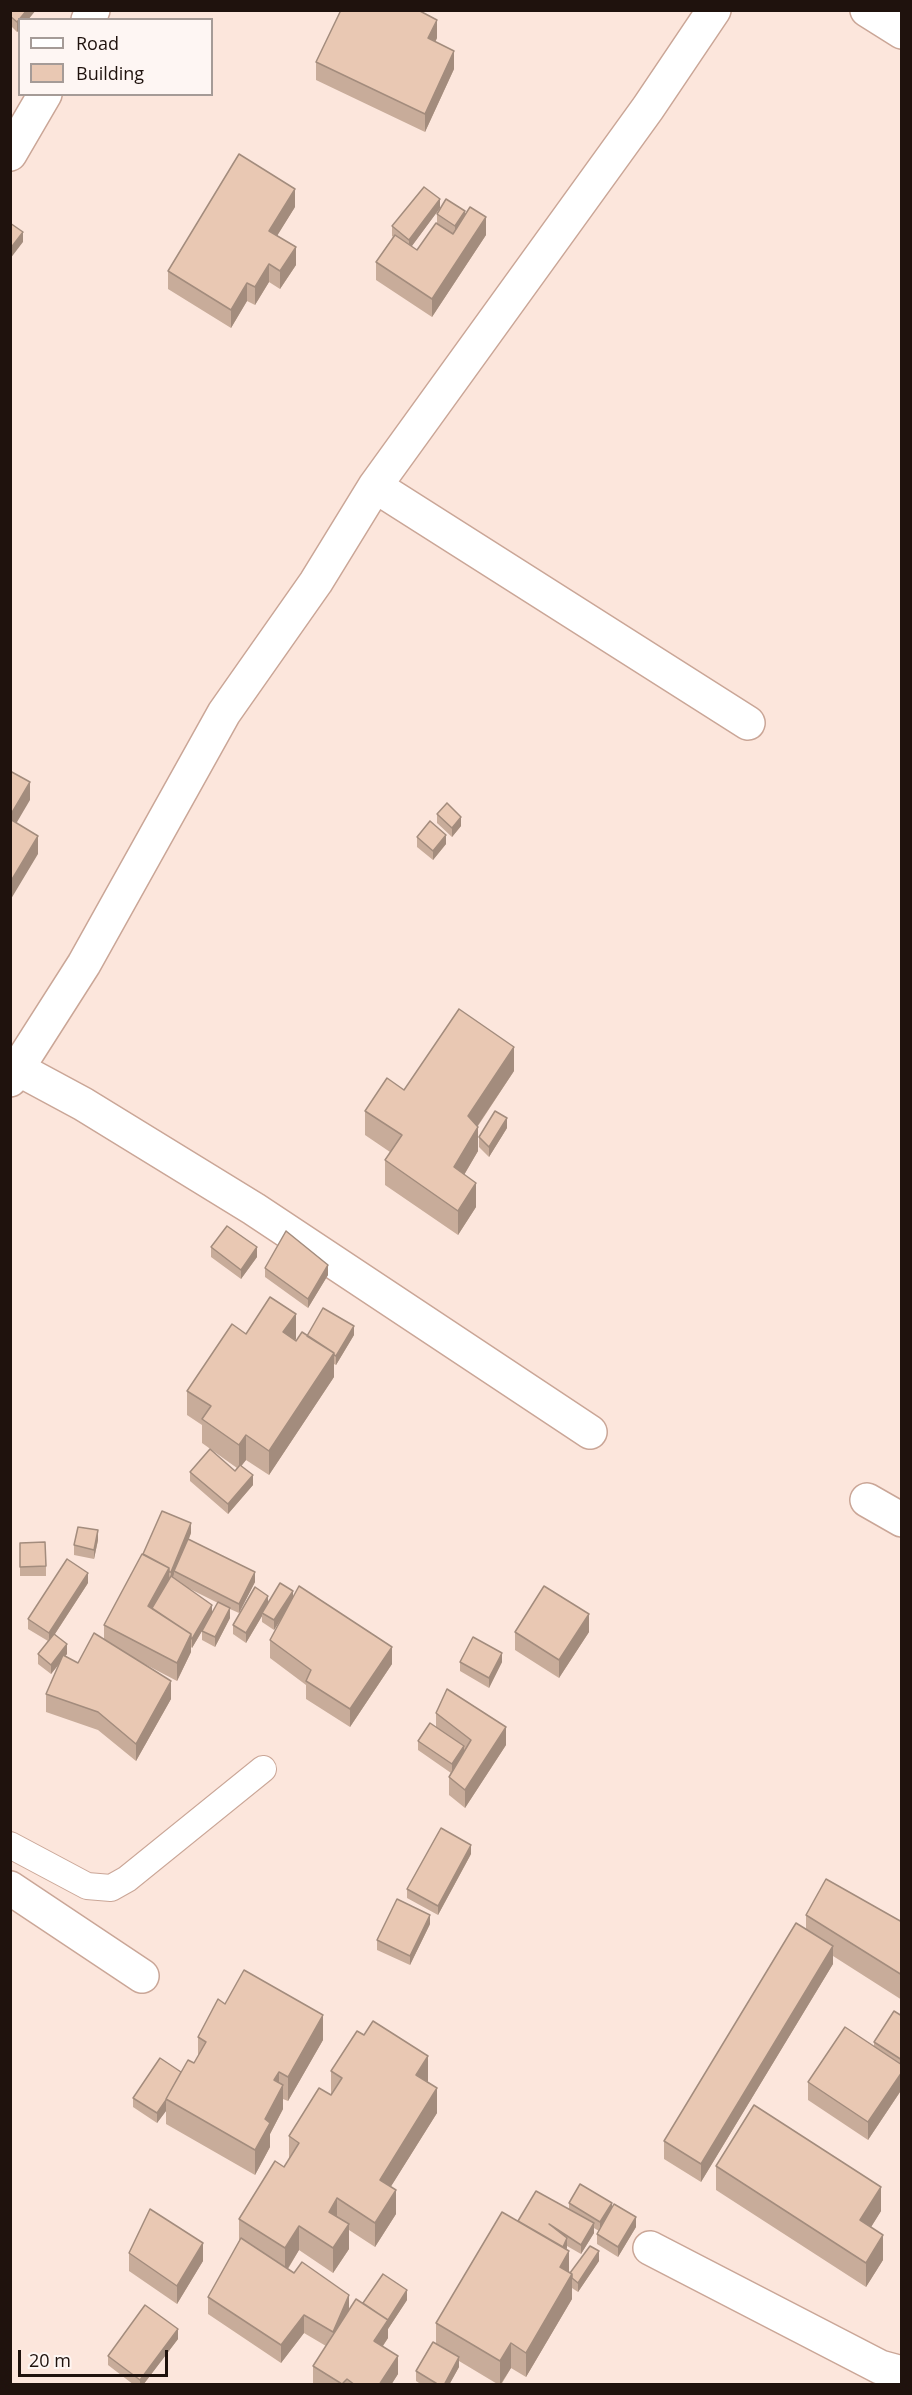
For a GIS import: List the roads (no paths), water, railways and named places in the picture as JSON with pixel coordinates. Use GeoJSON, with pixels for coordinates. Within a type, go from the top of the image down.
{"type":"FeatureCollection","features":[{"type":"Feature","properties":{"kind":"street"},"geometry":{"type":"LineString","coordinates":[[590,1432],[254,1209],[83,1104],[14,1074],[84,964],[224,713],[316,582],[375,486],[628,137],[714,10]]}},
{"type":"Feature","properties":{"kind":"street"},"geometry":{"type":"LineString","coordinates":[[867,10],[902,32]]}},
{"type":"Feature","properties":{"kind":"street"},"geometry":{"type":"LineString","coordinates":[[10,154],[44,96]]}},
{"type":"Feature","properties":{"kind":"street"},"geometry":{"type":"LineString","coordinates":[[375,486],[748,723]]}},
{"type":"Feature","properties":{"kind":"street"},"geometry":{"type":"LineString","coordinates":[[867,1500],[902,1520]]}},
{"type":"Feature","properties":{"kind":"street"},"geometry":{"type":"LineString","coordinates":[[10,1888],[142,1976]]}},
{"type":"Feature","properties":{"kind":"street"},"geometry":{"type":"LineString","coordinates":[[650,2248],[880,2367],[902,2373]]}},
{"type":"Feature","properties":{"kind":"lane"},"geometry":{"type":"LineString","coordinates":[[10,1845],[87,1886],[111,1888],[127,1880],[263,1769]]}}]}
